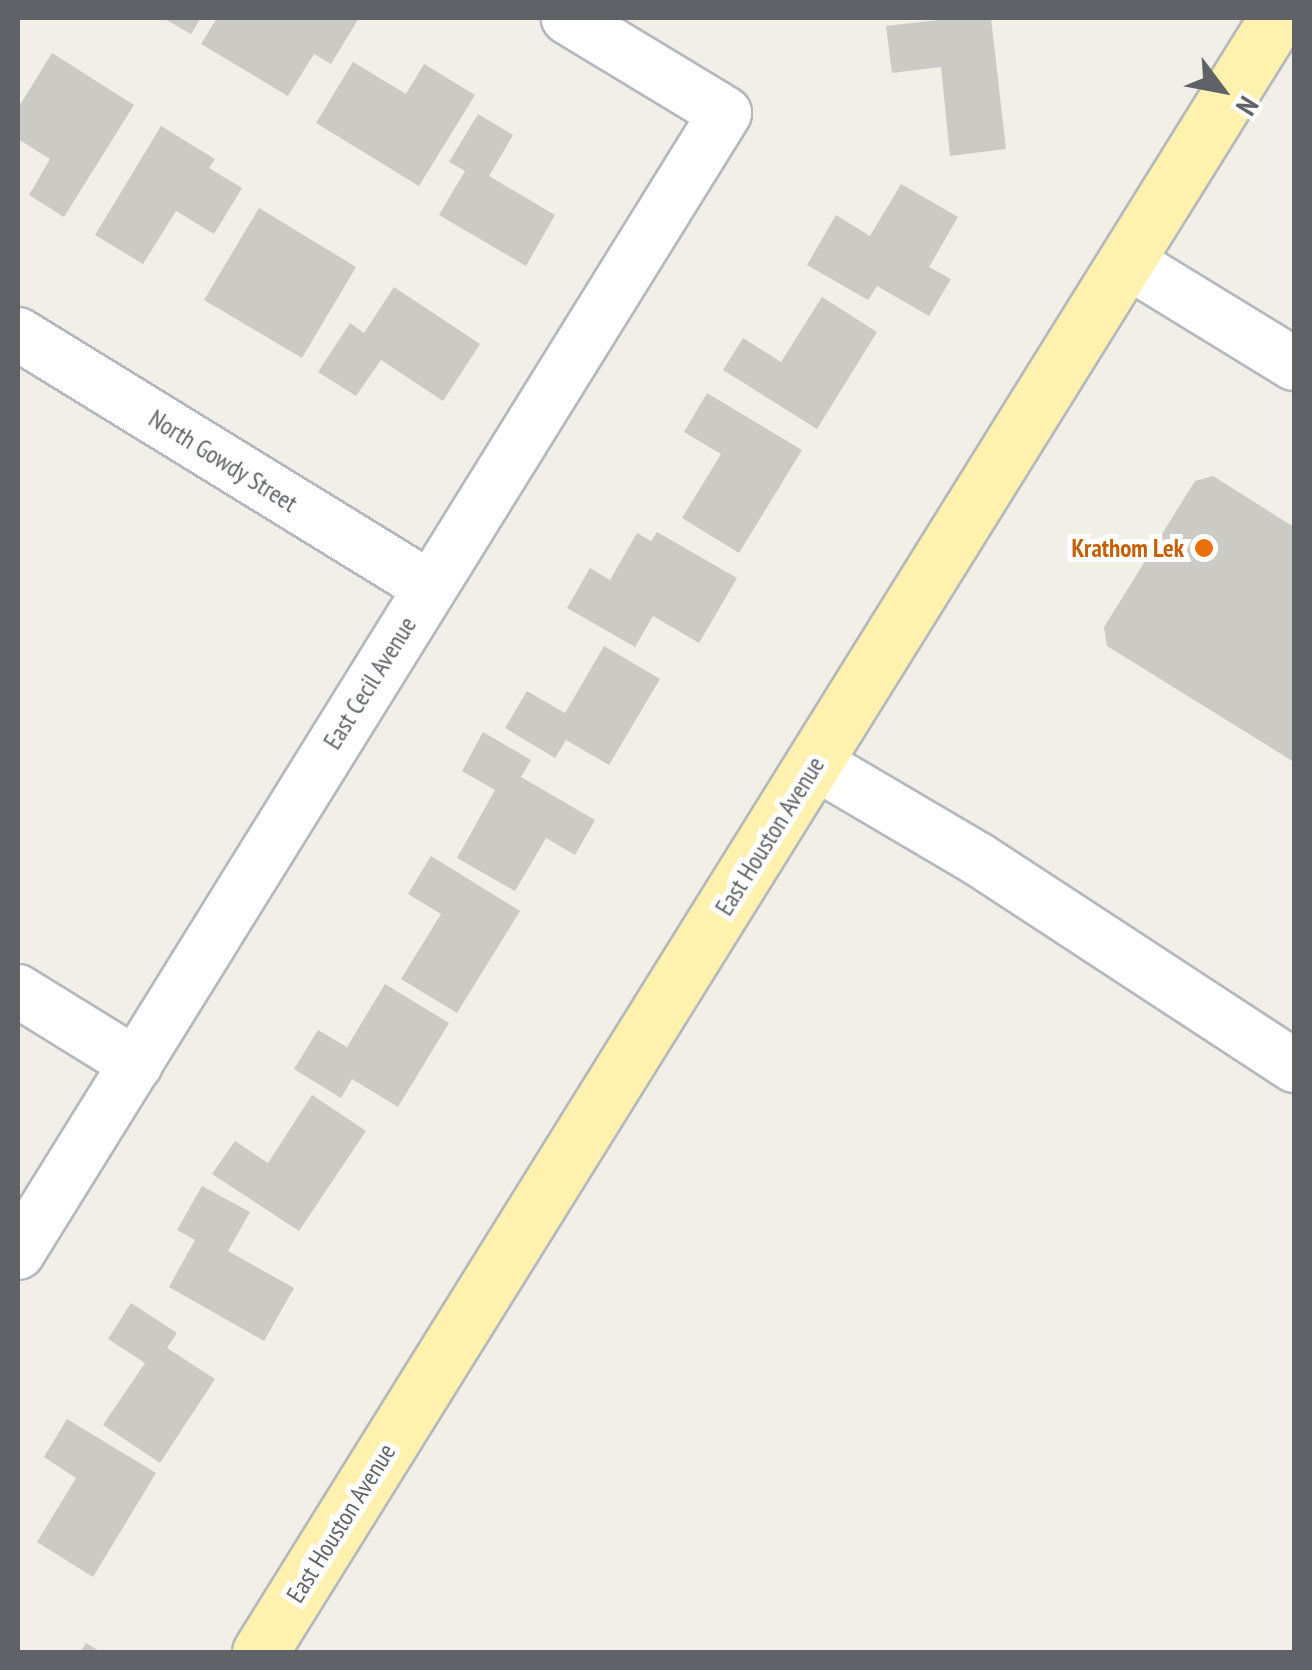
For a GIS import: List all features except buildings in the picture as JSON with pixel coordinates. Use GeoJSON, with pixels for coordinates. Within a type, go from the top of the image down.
{"type":"FeatureCollection","features":[{"type":"Feature","properties":{"kind":"main road","name":"East Houston Avenue"},"geometry":{"type":"LineString","coordinates":[[260,1652],[1277,18]]}},
{"type":"Feature","properties":{"kind":"street","name":"East Cecil Avenue"},"geometry":{"type":"LineString","coordinates":[[18,1253],[725,114],[568,18]]}},
{"type":"Feature","properties":{"kind":"street"},"geometry":{"type":"LineString","coordinates":[[1126,261],[1294,364]]}},
{"type":"Feature","properties":{"kind":"street","name":"North Gowdy Street"},"geometry":{"type":"LineString","coordinates":[[18,334],[429,588]]}},
{"type":"Feature","properties":{"kind":"street"},"geometry":{"type":"LineString","coordinates":[[815,763],[978,859],[1294,1066]]}},
{"type":"Feature","properties":{"kind":"street"},"geometry":{"type":"LineString","coordinates":[[18,992],[136,1064]]}},
{"type":"Feature","properties":{"kind":"place","name":"Krathom Lek"},"geometry":{"type":"Point","coordinates":[1204,548]}}]}
